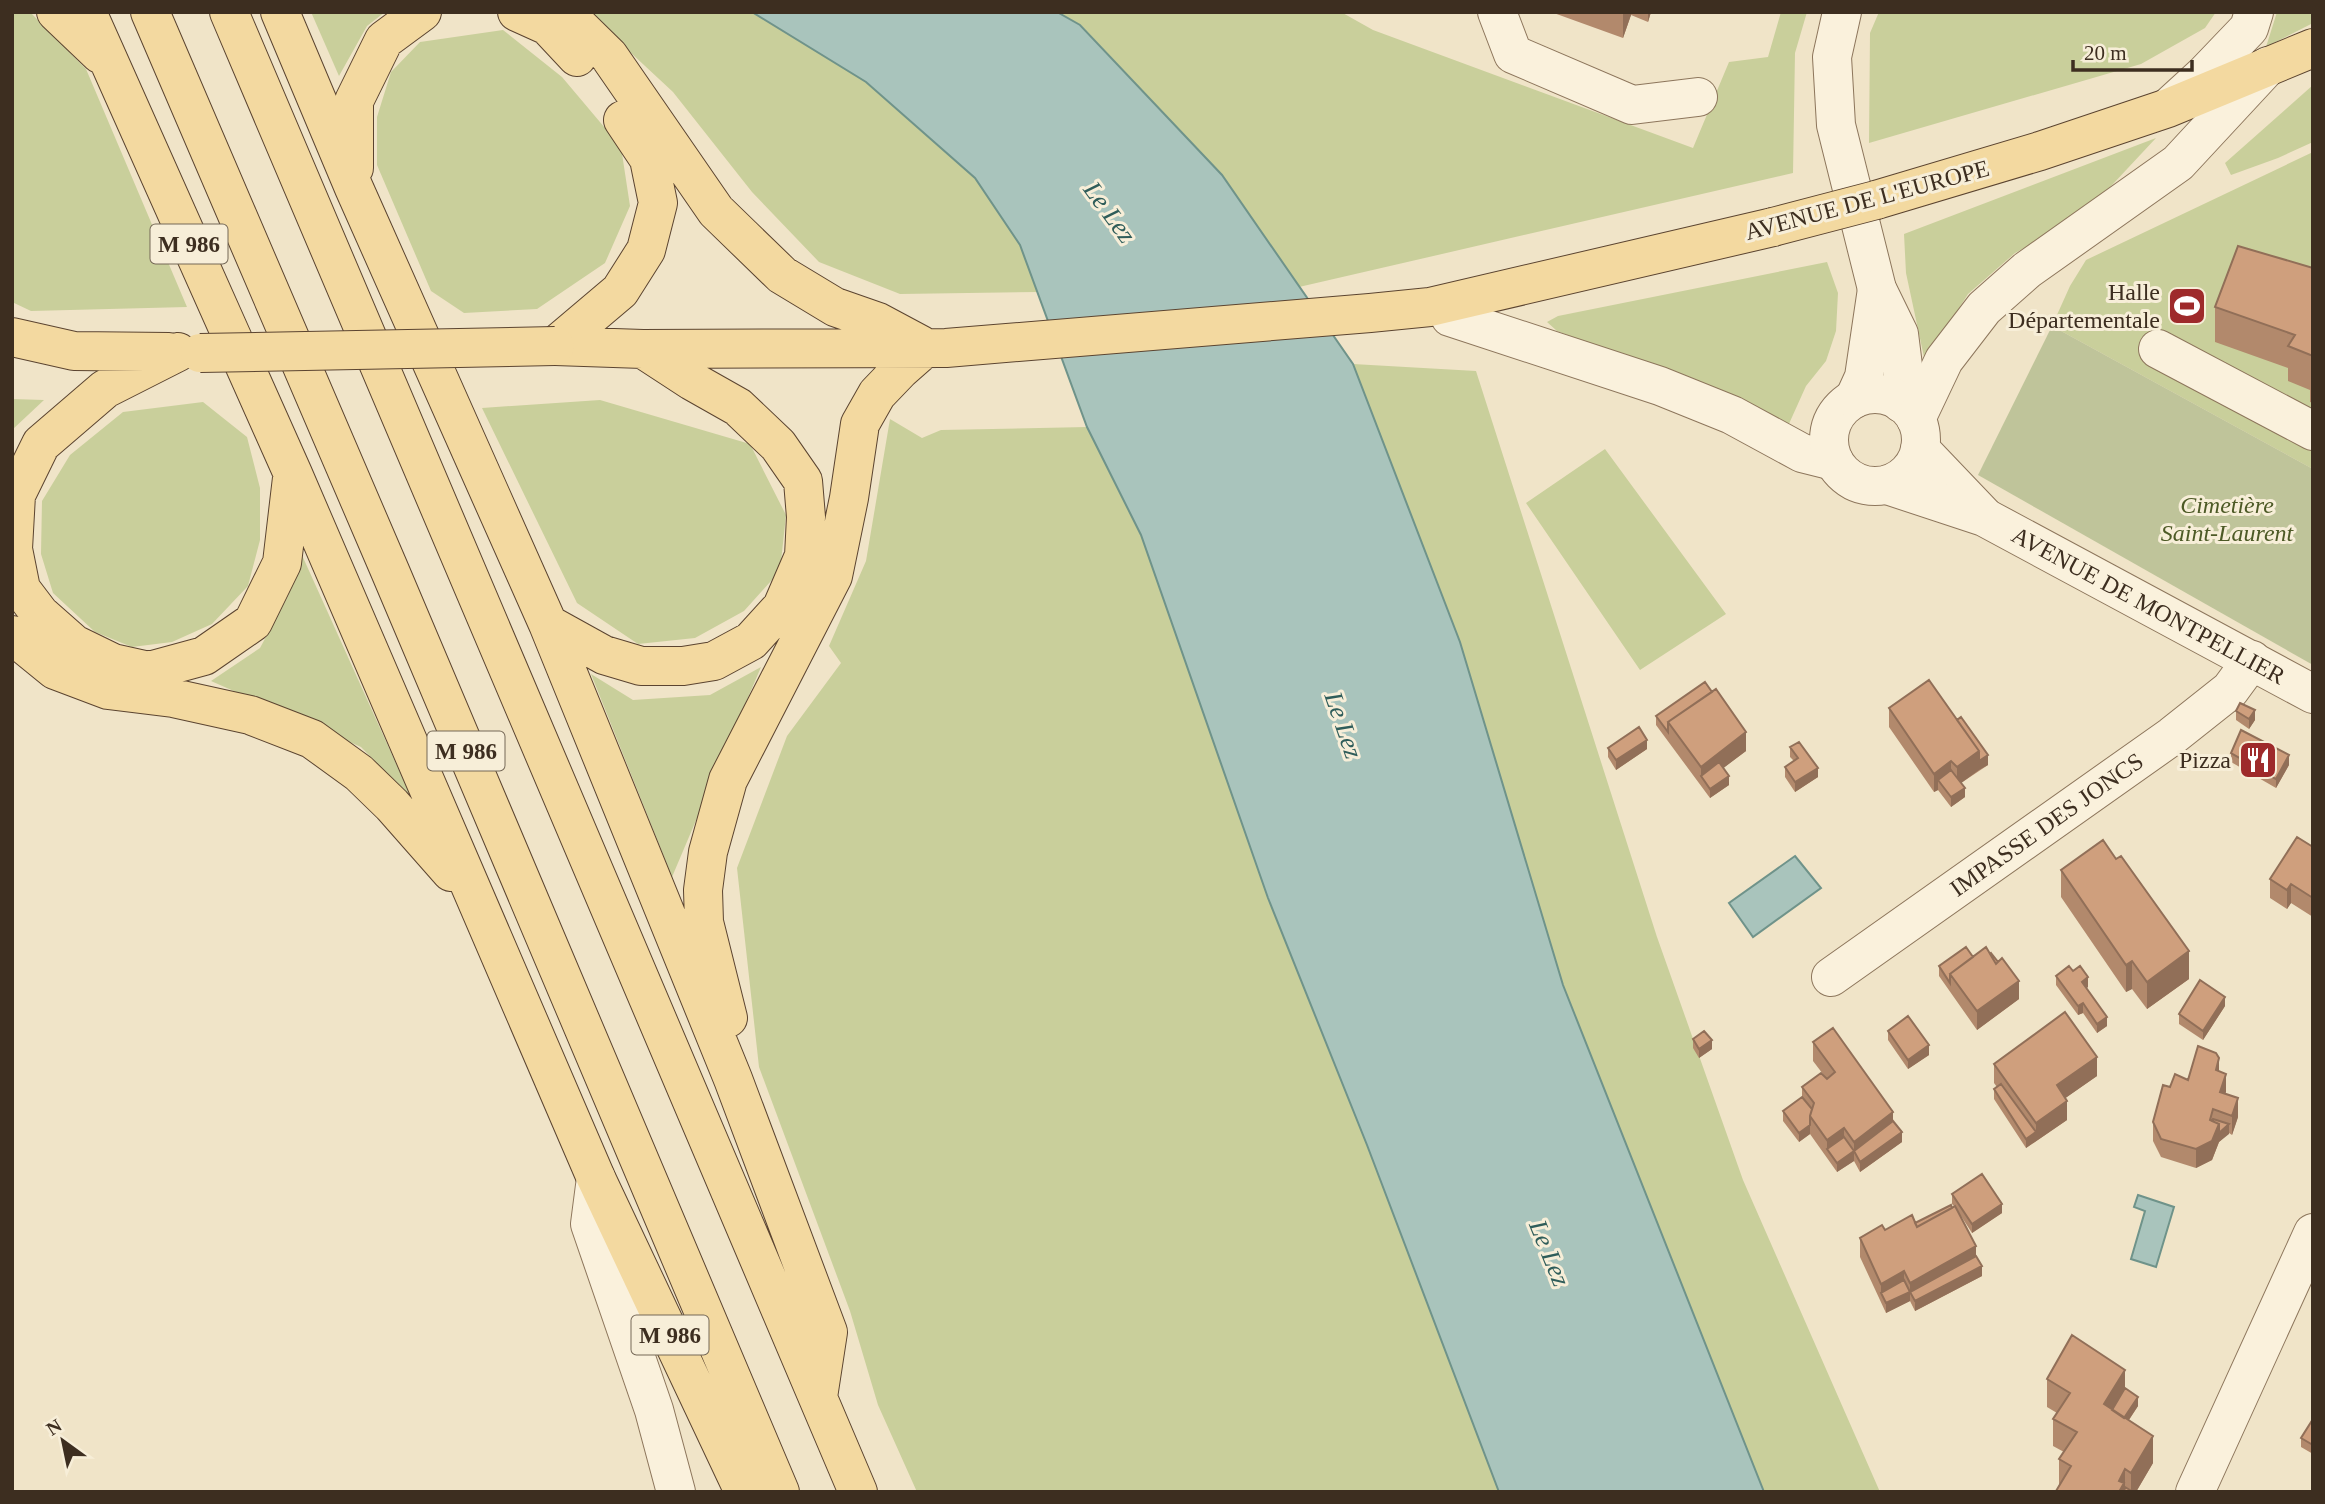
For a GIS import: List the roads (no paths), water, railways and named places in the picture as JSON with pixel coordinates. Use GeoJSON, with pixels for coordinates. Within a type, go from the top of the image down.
{"type":"FeatureCollection","features":[{"type":"Feature","properties":{"kind":"main road","name":"M 986"},"geometry":{"type":"LineString","coordinates":[[56,12],[108,61]]}},
{"type":"Feature","properties":{"kind":"main road","name":"M 986"},"geometry":{"type":"LineString","coordinates":[[88,12],[293,474],[596,1178],[744,1492]]}},
{"type":"Feature","properties":{"kind":"main road","name":"M 986"},"geometry":{"type":"LineString","coordinates":[[150,12],[780,1492]]}},
{"type":"Feature","properties":{"kind":"main road","name":"M 986"},"geometry":{"type":"LineString","coordinates":[[229,12],[858,1492]]}},
{"type":"Feature","properties":{"kind":"main road"},"geometry":{"type":"LineString","coordinates":[[280,12],[354,188],[548,624],[733,1079],[828,1332],[818,1397]]}},
{"type":"Feature","properties":{"kind":"main road"},"geometry":{"type":"LineString","coordinates":[[354,188],[354,101],[384,40],[422,12]]}},
{"type":"Feature","properties":{"kind":"main road"},"geometry":{"type":"LineString","coordinates":[[517,12],[548,26],[593,75],[649,159],[658,203],[646,250],[620,291],[555,346]]}},
{"type":"Feature","properties":{"kind":"main road"},"geometry":{"type":"LineString","coordinates":[[564,12],[609,56],[716,211],[782,275],[835,307],[878,322],[925,348],[877,394],[860,424],[849,498],[833,576],[728,780],[708,852],[703,890],[704,922],[727,1009],[733,1079]]}},
{"type":"Feature","properties":{"kind":"main road","name":"AVENUE DE L'EUROPE"},"geometry":{"type":"LineString","coordinates":[[13,343],[74,351],[189,352],[555,346],[643,349],[925,348],[1370,313],[1440,312],[1876,200],[2040,151],[2168,108],[2313,48]]}},
{"type":"Feature","properties":{"kind":"main road"},"geometry":{"type":"LineString","coordinates":[[548,624],[604,656],[640,666],[683,666],[715,661],[751,641],[782,607],[804,556],[806,517],[803,481],[778,445],[738,407],[643,349]]}},
{"type":"Feature","properties":{"kind":"main road"},"geometry":{"type":"LineString","coordinates":[[189,352],[104,389],[41,444],[16,495],[13,549],[21,589],[40,614],[74,644],[113,663],[149,671],[204,656],[253,622],[282,563],[293,474]]}},
{"type":"Feature","properties":{"kind":"main road","name":"M 986"},"geometry":{"type":"LineString","coordinates":[[12,635],[55,670],[108,690],[173,698],[250,715],[313,739],[359,773],[392,805],[448,870],[466,881]]}},
{"type":"Feature","properties":{"kind":"street"},"geometry":{"type":"LineString","coordinates":[[1497,12],[1513,54],[1632,105],[1698,97]]}},
{"type":"Feature","properties":{"kind":"street"},"geometry":{"type":"LineString","coordinates":[[1842,12],[1832,57],[1836,125],[1877,289],[1899,334],[1912,423],[1916,461],[1898,480],[1887,485],[1871,486],[1856,482],[1843,474],[1834,461],[1829,448],[1829,434],[1842,408],[1854,400],[1865,395],[1878,394],[1912,423]]}},
{"type":"Feature","properties":{"kind":"street"},"geometry":{"type":"LineString","coordinates":[[2168,108],[2205,74],[2249,27],[2254,12]]}},
{"type":"Feature","properties":{"kind":"street"},"geometry":{"type":"LineString","coordinates":[[1912,423],[1944,360],[1984,308],[2027,270],[2178,163],[2269,66]]}},
{"type":"Feature","properties":{"kind":"street"},"geometry":{"type":"LineString","coordinates":[[1854,400],[1864,377],[1877,289]]}},
{"type":"Feature","properties":{"kind":"street"},"geometry":{"type":"LineString","coordinates":[[1440,312],[1660,386],[1732,415],[1802,453],[1834,461]]}},
{"type":"Feature","properties":{"kind":"street"},"geometry":{"type":"LineString","coordinates":[[2158,349],[2313,431]]}},
{"type":"Feature","properties":{"kind":"street","name":"AVENUE DE MONTPELLIER"},"geometry":{"type":"LineString","coordinates":[[1912,423],[1984,517]]}},
{"type":"Feature","properties":{"kind":"street","name":"AVENUE DE MONTPELLIER"},"geometry":{"type":"LineString","coordinates":[[1887,485],[1984,517],[2313,694]]}},
{"type":"Feature","properties":{"kind":"street","name":"IMPASSE DES JONCS"},"geometry":{"type":"LineString","coordinates":[[1831,977],[2172,736],[2230,690],[2252,660]]}},
{"type":"Feature","properties":{"kind":"street"},"geometry":{"type":"LineString","coordinates":[[596,1178],[590,1224],[653,1410],[676,1492]]}},
{"type":"Feature","properties":{"kind":"street"},"geometry":{"type":"LineString","coordinates":[[2195,1492],[2313,1233]]}},
{"type":"Feature","properties":{"kind":"water","name":"Le Lez"},"geometry":{"type":"Polygon","coordinates":[[[752,12],[1057,12],[1080,25],[1222,175],[1353,364],[1460,642],[1563,985],[1764,1492],[1499,1492],[1367,1145],[1268,898],[1141,535],[1087,427],[1020,245],[975,178],[866,82],[752,12]]]}},
{"type":"Feature","properties":{"kind":"water"},"geometry":{"type":"Polygon","coordinates":[[[1795,856],[1821,888],[1753,937],[1729,903],[1795,856]]]}},
{"type":"Feature","properties":{"kind":"water"},"geometry":{"type":"Polygon","coordinates":[[[2138,1195],[2174,1207],[2156,1267],[2131,1259],[2145,1211],[2134,1207],[2138,1195]]]}},
{"type":"Feature","properties":{"kind":"place","name":"Halle Départementale"},"geometry":{"type":"Point","coordinates":[2187,306]}},
{"type":"Feature","properties":{"kind":"place","name":"Pizza"},"geometry":{"type":"Point","coordinates":[2258,760]}},
{"type":"Feature","properties":{"kind":"park label","name":"Cimetière Saint-Laurent"},"geometry":{"type":"Point","coordinates":[2227,519]}}]}
